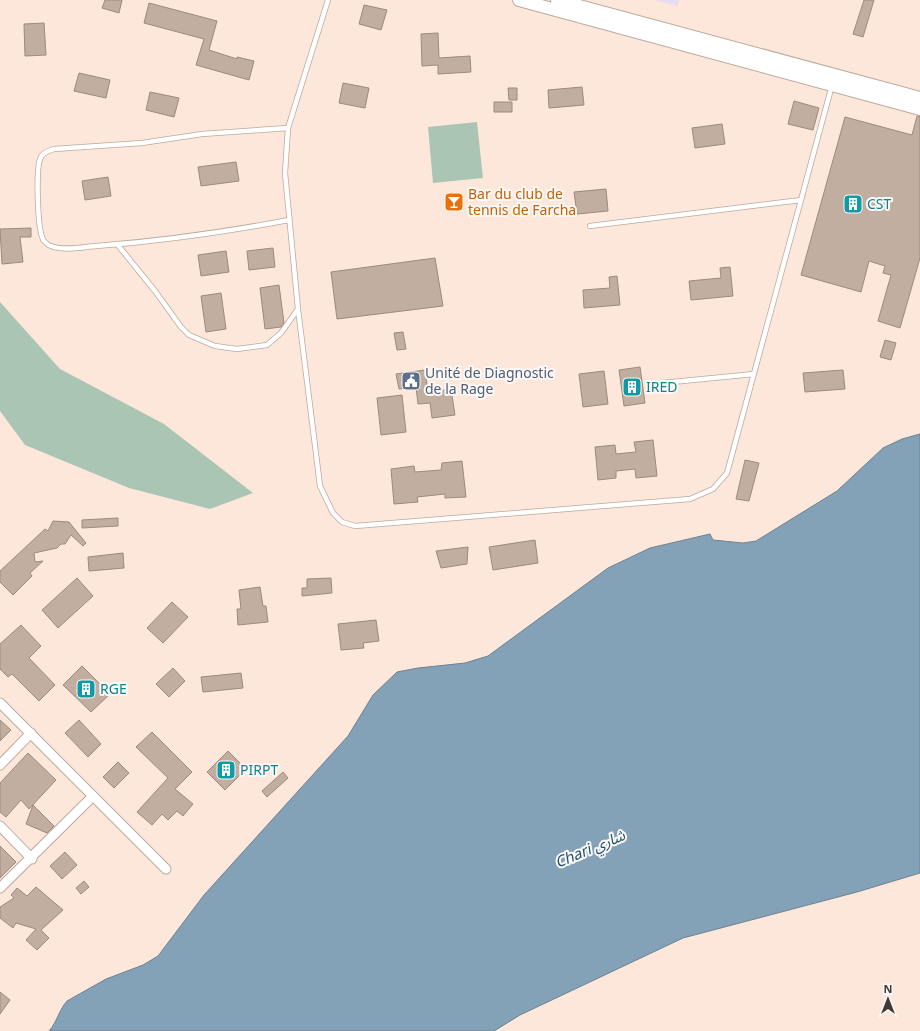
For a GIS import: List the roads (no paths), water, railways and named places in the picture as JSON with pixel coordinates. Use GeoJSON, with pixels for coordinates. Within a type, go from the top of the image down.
{"type":"FeatureCollection","features":[{"type":"Feature","properties":{"kind":"main road"},"geometry":{"type":"LineString","coordinates":[[519,0],[604,18],[916,102]]}},
{"type":"Feature","properties":{"kind":"main road"},"geometry":{"type":"LineString","coordinates":[[557,0],[604,18],[832,85],[865,89]]}},
{"type":"Feature","properties":{"kind":"street"},"geometry":{"type":"LineString","coordinates":[[0,703],[92,797],[166,869]]}},
{"type":"Feature","properties":{"kind":"street"},"geometry":{"type":"LineString","coordinates":[[0,765],[31,733]]}},
{"type":"Feature","properties":{"kind":"street"},"geometry":{"type":"LineString","coordinates":[[0,888],[92,797]]}},
{"type":"Feature","properties":{"kind":"street"},"geometry":{"type":"LineString","coordinates":[[0,826],[32,858]]}},
{"type":"Feature","properties":{"kind":"lane"},"geometry":{"type":"LineString","coordinates":[[328,0],[288,128],[285,173],[298,309],[320,486],[333,513],[342,522],[355,526],[690,499],[713,489],[727,473],[832,85]]}},
{"type":"Feature","properties":{"kind":"lane"},"geometry":{"type":"LineString","coordinates":[[288,128],[202,134],[142,143],[54,149],[45,152],[40,159],[38,175],[39,217],[43,240],[51,246],[69,248],[117,244],[224,232],[289,220]]}},
{"type":"Feature","properties":{"kind":"lane"},"geometry":{"type":"LineString","coordinates":[[590,226],[801,200]]}},
{"type":"Feature","properties":{"kind":"lane"},"geometry":{"type":"LineString","coordinates":[[117,244],[155,291],[181,327],[189,335],[215,346],[237,348],[267,345],[281,333],[298,309]]}},
{"type":"Feature","properties":{"kind":"lane"},"geometry":{"type":"LineString","coordinates":[[662,384],[754,374]]}},
{"type":"Feature","properties":{"kind":"water","name":"Chari شاري"},"geometry":{"type":"Polygon","coordinates":[[[920,434],[920,873],[857,892],[683,938],[520,1015],[494,1031],[49,1031],[67,1001],[106,979],[143,965],[158,956],[204,895],[348,736],[373,695],[397,672],[418,668],[465,663],[488,656],[608,568],[650,548],[710,534],[713,540],[743,543],[756,541],[837,491],[883,448],[902,439],[920,434]]]}},
{"type":"Feature","properties":{"kind":"place","name":"Bar du club de tennis de Farcha"},"geometry":{"type":"Point","coordinates":[454,202]}},
{"type":"Feature","properties":{"kind":"place","name":"CST"},"geometry":{"type":"Point","coordinates":[853,204]}},
{"type":"Feature","properties":{"kind":"place","name":"Unité de Diagnostic de la Rage"},"geometry":{"type":"Point","coordinates":[411,381]}},
{"type":"Feature","properties":{"kind":"place","name":"IRED"},"geometry":{"type":"Point","coordinates":[632,387]}},
{"type":"Feature","properties":{"kind":"place","name":"RGE"},"geometry":{"type":"Point","coordinates":[86,689]}},
{"type":"Feature","properties":{"kind":"place","name":"PIRPT"},"geometry":{"type":"Point","coordinates":[226,770]}}]}
